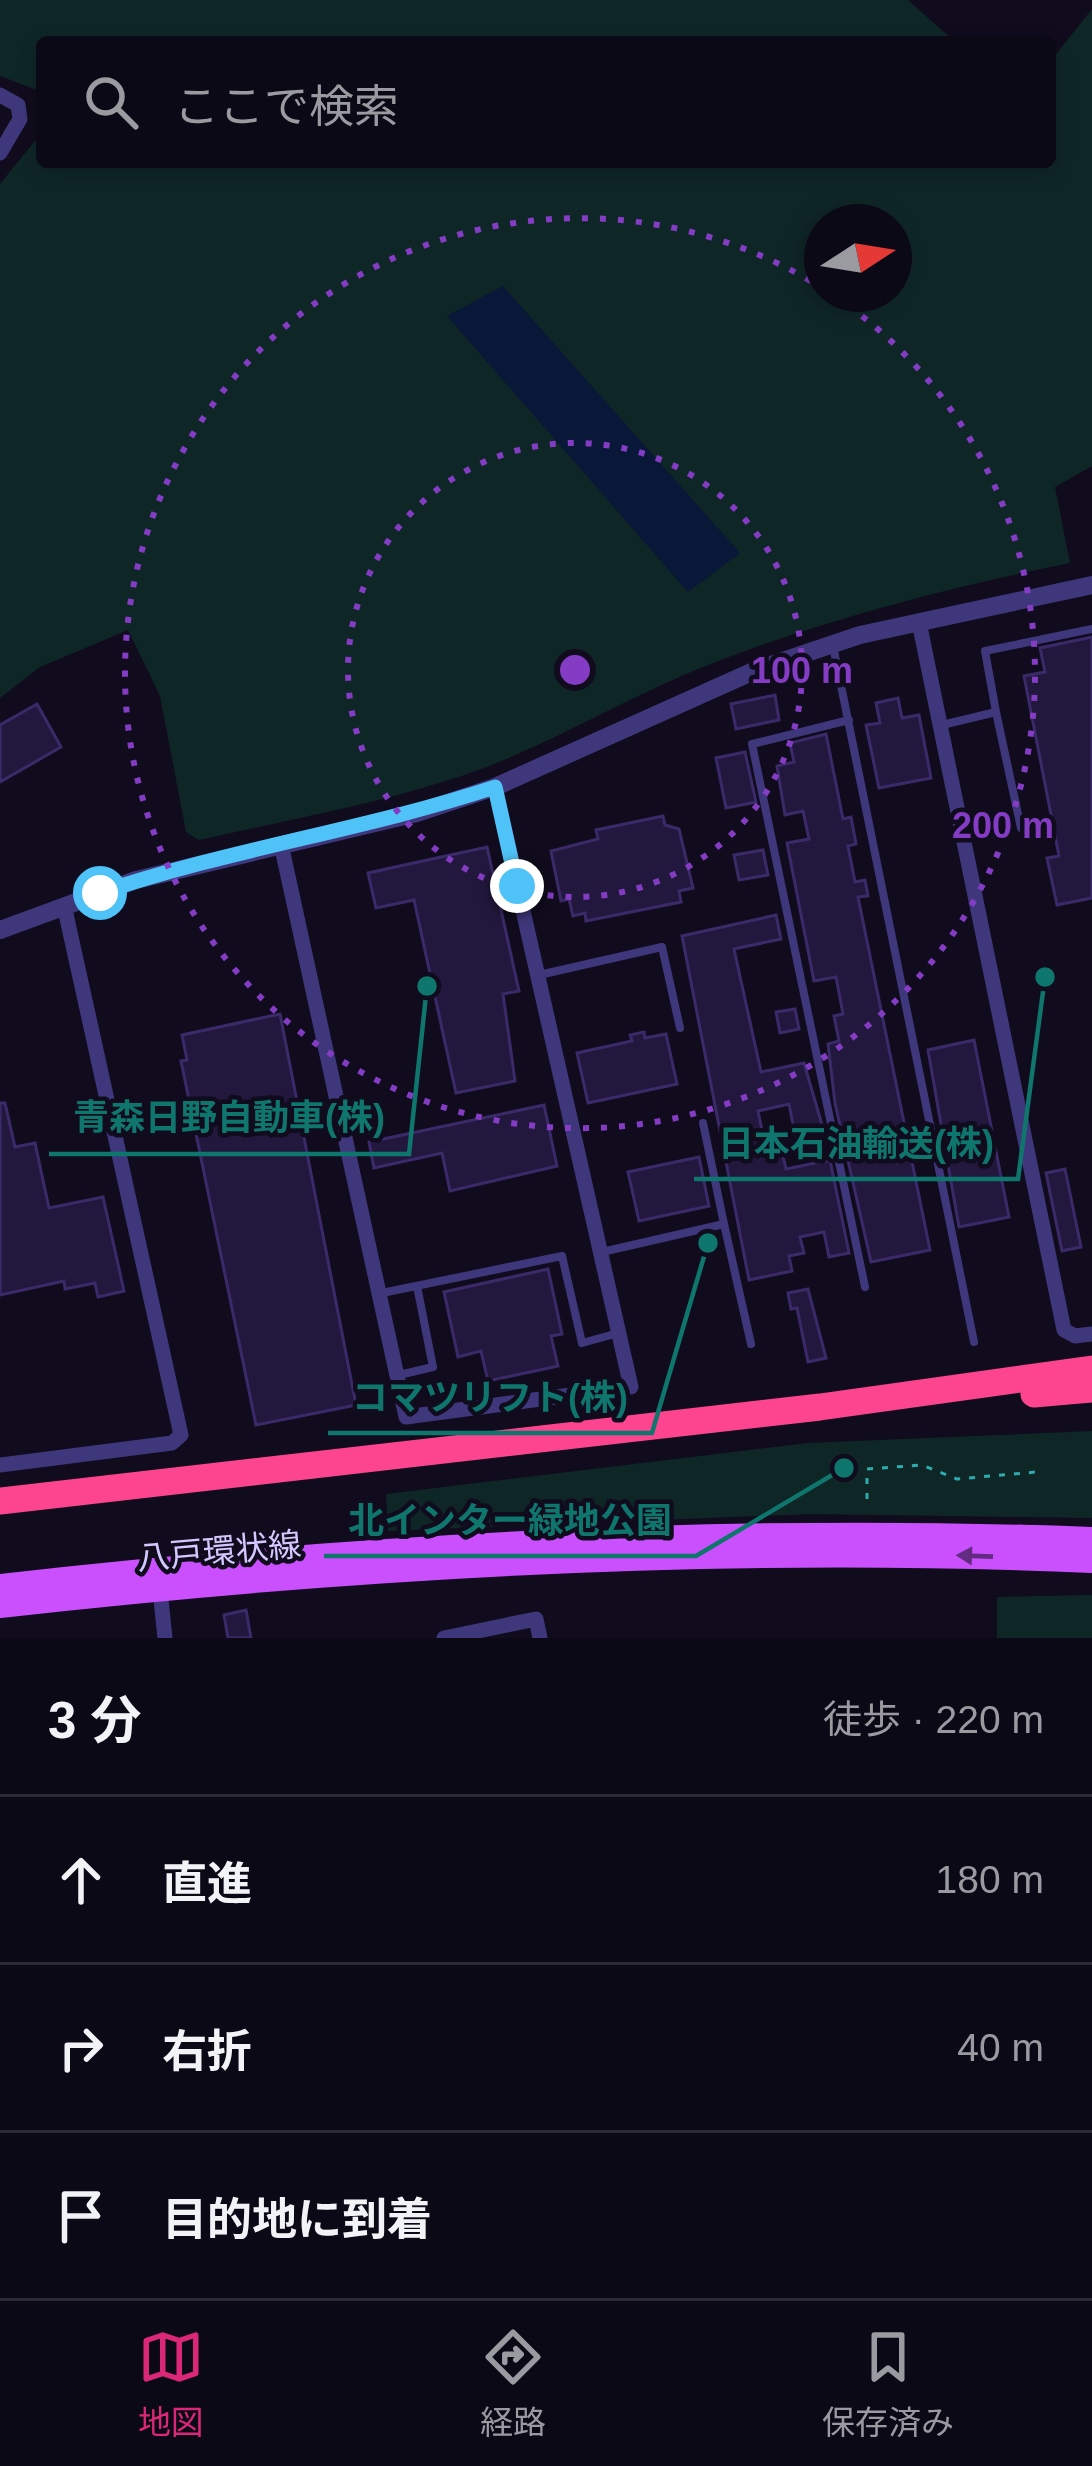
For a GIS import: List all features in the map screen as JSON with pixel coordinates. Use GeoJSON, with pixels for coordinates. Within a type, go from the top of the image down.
{"type":"FeatureCollection","features":[{"type":"Feature","properties":{"kind":"highway"},"geometry":{"type":"LineString","coordinates":[[0,1501],[820,1407],[1092,1369]]}},
{"type":"Feature","properties":{"kind":"highway"},"geometry":{"type":"LineString","coordinates":[[820,1407],[1092,1389]]}},
{"type":"Feature","properties":{"kind":"main road","name":"八戸環状線"},"geometry":{"type":"LineString","coordinates":[[0,1586],[255,1559],[560,1539],[919,1534],[1092,1539]]}},
{"type":"Feature","properties":{"kind":"main road","name":"八戸環状線"},"geometry":{"type":"LineString","coordinates":[[0,1606],[392,1569],[700,1556],[918,1555],[1092,1561]]}},
{"type":"Feature","properties":{"kind":"street"},"geometry":{"type":"LineString","coordinates":[[0,95],[17,105],[20,119],[0,153]]}},
{"type":"Feature","properties":{"kind":"street"},"geometry":{"type":"LineString","coordinates":[[0,931],[158,874],[417,813],[495,787],[756,670],[833,644],[1092,585]]}},
{"type":"Feature","properties":{"kind":"street"},"geometry":{"type":"LineString","coordinates":[[919,622],[1064,1330],[1075,1336],[1092,1334]]}},
{"type":"Feature","properties":{"kind":"street"},"geometry":{"type":"LineString","coordinates":[[281,844],[406,1417],[631,1387],[495,787]]}},
{"type":"Feature","properties":{"kind":"street"},"geometry":{"type":"LineString","coordinates":[[0,1465],[172,1443],[181,1435],[64,905]]}},
{"type":"Feature","properties":{"kind":"street"},"geometry":{"type":"LineString","coordinates":[[160,1590],[165,1638]]}},
{"type":"Feature","properties":{"kind":"street"},"geometry":{"type":"LineString","coordinates":[[443,1638],[536,1619],[540,1638]]}},
{"type":"Feature","properties":{"kind":"lane"},"geometry":{"type":"LineString","coordinates":[[1021,828],[985,651],[1092,629]]}},
{"type":"Feature","properties":{"kind":"lane"},"geometry":{"type":"LineString","coordinates":[[833,644],[974,1342]]}},
{"type":"Feature","properties":{"kind":"lane"},"geometry":{"type":"LineString","coordinates":[[940,725],[996,712]]}},
{"type":"Feature","properties":{"kind":"lane"},"geometry":{"type":"LineString","coordinates":[[849,720],[752,744],[865,1287]]}},
{"type":"Feature","properties":{"kind":"lane"},"geometry":{"type":"LineString","coordinates":[[538,975],[662,946],[680,1028]]}},
{"type":"Feature","properties":{"kind":"lane"},"geometry":{"type":"LineString","coordinates":[[703,1124],[752,1344]]}},
{"type":"Feature","properties":{"kind":"lane"},"geometry":{"type":"LineString","coordinates":[[601,1252],[724,1224]]}},
{"type":"Feature","properties":{"kind":"lane"},"geometry":{"type":"LineString","coordinates":[[380,1294],[562,1256],[582,1343],[619,1333]]}},
{"type":"Feature","properties":{"kind":"lane"},"geometry":{"type":"LineString","coordinates":[[397,1376],[434,1367],[417,1286]]}},
{"type":"Feature","properties":{"kind":"path"},"geometry":{"type":"LineString","coordinates":[[867,1499],[867,1469],[922,1465],[957,1478],[1036,1472]]}},
{"type":"Feature","properties":{"kind":"green space"},"geometry":{"type":"Polygon","coordinates":[[[0,0],[908,0],[948,36],[36,36],[36,90],[0,76],[0,0]]]}},
{"type":"Feature","properties":{"kind":"green space"},"geometry":{"type":"Polygon","coordinates":[[[1092,9],[1092,466],[1055,487],[1070,563],[887,606],[752,648],[516,755],[449,780],[199,840],[186,832],[160,696],[128,630],[40,667],[0,698],[0,184],[36,141],[36,168],[1056,168],[1056,54],[1092,9]]]}},
{"type":"Feature","properties":{"kind":"green space"},"geometry":{"type":"Polygon","coordinates":[[[1092,1431],[1092,1518],[809,1514],[388,1531],[386,1494],[808,1443],[1092,1431]]]}},
{"type":"Feature","properties":{"kind":"green space"},"geometry":{"type":"Polygon","coordinates":[[[1092,1595],[1092,1638],[997,1638],[997,1597],[1092,1595]]]}},
{"type":"Feature","properties":{"kind":"water"},"geometry":{"type":"Polygon","coordinates":[[[503,286],[740,553],[688,592],[447,316],[503,286]]]}},
{"type":"Feature","properties":{"kind":"building"},"geometry":{"type":"Polygon","coordinates":[[[1092,637],[1092,898],[1057,905],[1047,858],[1059,856],[1024,676],[1045,672],[1040,648],[1092,637]]]}},
{"type":"Feature","properties":{"kind":"building"},"geometry":{"type":"Polygon","coordinates":[[[775,695],[779,720],[736,729],[731,704],[775,695]]]}},
{"type":"Feature","properties":{"kind":"building"},"geometry":{"type":"Polygon","coordinates":[[[898,698],[902,718],[919,715],[931,778],[879,788],[866,725],[880,723],[876,703],[898,698]]]}},
{"type":"Feature","properties":{"kind":"building"},"geometry":{"type":"Polygon","coordinates":[[[37,704],[61,747],[0,782],[0,725],[37,704]]]}},
{"type":"Feature","properties":{"kind":"building"},"geometry":{"type":"Polygon","coordinates":[[[826,734],[843,819],[851,817],[856,844],[848,846],[855,882],[865,880],[868,896],[858,897],[930,1250],[871,1262],[835,1103],[828,1044],[839,1041],[834,1016],[843,1014],[836,977],[814,981],[787,843],[809,839],[803,811],[785,815],[777,766],[794,762],[790,743],[826,734]]]}},
{"type":"Feature","properties":{"kind":"building"},"geometry":{"type":"Polygon","coordinates":[[[745,752],[756,802],[726,808],[716,758],[745,752]]]}},
{"type":"Feature","properties":{"kind":"building"},"geometry":{"type":"Polygon","coordinates":[[[663,816],[665,825],[679,829],[693,888],[679,891],[681,902],[586,921],[585,913],[573,916],[569,899],[561,901],[551,851],[598,839],[596,830],[663,816]]]}},
{"type":"Feature","properties":{"kind":"building"},"geometry":{"type":"Polygon","coordinates":[[[487,847],[519,991],[503,994],[515,1081],[456,1093],[414,900],[376,908],[368,873],[487,847]]]}},
{"type":"Feature","properties":{"kind":"building"},"geometry":{"type":"Polygon","coordinates":[[[763,850],[768,875],[739,880],[734,855],[763,850]]]}},
{"type":"Feature","properties":{"kind":"building"},"geometry":{"type":"Polygon","coordinates":[[[776,915],[781,939],[734,949],[761,1072],[804,1063],[825,1135],[796,1140],[789,1104],[758,1111],[764,1140],[779,1137],[786,1169],[830,1160],[849,1253],[829,1257],[824,1232],[800,1237],[804,1253],[789,1256],[792,1271],[749,1280],[682,936],[776,915]]]}},
{"type":"Feature","properties":{"kind":"building"},"geometry":{"type":"Polygon","coordinates":[[[795,1009],[799,1029],[780,1033],[776,1012],[795,1009]]]}},
{"type":"Feature","properties":{"kind":"building"},"geometry":{"type":"Polygon","coordinates":[[[280,1014],[356,1405],[256,1425],[181,1061],[187,1060],[182,1035],[280,1014]]]}},
{"type":"Feature","properties":{"kind":"building"},"geometry":{"type":"Polygon","coordinates":[[[644,1032],[645,1038],[666,1034],[677,1084],[588,1103],[577,1053],[632,1041],[630,1035],[644,1032]]]}},
{"type":"Feature","properties":{"kind":"building"},"geometry":{"type":"Polygon","coordinates":[[[974,1040],[1009,1217],[959,1227],[928,1050],[974,1040]]]}},
{"type":"Feature","properties":{"kind":"building"},"geometry":{"type":"Polygon","coordinates":[[[0,1103],[5,1103],[15,1147],[35,1143],[49,1208],[103,1197],[124,1291],[98,1297],[95,1283],[65,1289],[64,1281],[0,1295],[0,1103]]]}},
{"type":"Feature","properties":{"kind":"building"},"geometry":{"type":"Polygon","coordinates":[[[544,1105],[557,1166],[450,1191],[442,1153],[374,1168],[369,1142],[544,1105]]]}},
{"type":"Feature","properties":{"kind":"building"},"geometry":{"type":"Polygon","coordinates":[[[699,1157],[709,1206],[639,1221],[628,1172],[699,1157]]]}},
{"type":"Feature","properties":{"kind":"building"},"geometry":{"type":"Polygon","coordinates":[[[1065,1169],[1081,1247],[1062,1251],[1046,1173],[1065,1169]]]}},
{"type":"Feature","properties":{"kind":"building"},"geometry":{"type":"Polygon","coordinates":[[[548,1269],[562,1334],[551,1336],[558,1366],[488,1381],[481,1351],[458,1357],[444,1292],[548,1269]]]}},
{"type":"Feature","properties":{"kind":"building"},"geometry":{"type":"Polygon","coordinates":[[[808,1289],[826,1358],[808,1362],[797,1308],[791,1309],[788,1293],[808,1289]]]}},
{"type":"Feature","properties":{"kind":"building"},"geometry":{"type":"Polygon","coordinates":[[[246,1610],[251,1638],[228,1638],[224,1615],[246,1610]]]}},
{"type":"Feature","properties":{"kind":"place","name":"日本石油輸送(株)"},"geometry":{"type":"Point","coordinates":[1045,977]}},
{"type":"Feature","properties":{"kind":"place","name":"青森日野自動車(株)"},"geometry":{"type":"Point","coordinates":[427,986]}},
{"type":"Feature","properties":{"kind":"place","name":"コマツリフト(株)"},"geometry":{"type":"Point","coordinates":[708,1243]}},
{"type":"Feature","properties":{"kind":"place","name":"北インター緑地公園"},"geometry":{"type":"Point","coordinates":[844,1468]}},
{"type":"Feature","properties":{"kind":"route"},"geometry":{"type":"LineString","coordinates":[[100,893],[224,856],[417,813],[495,787],[517,886]]}}]}
